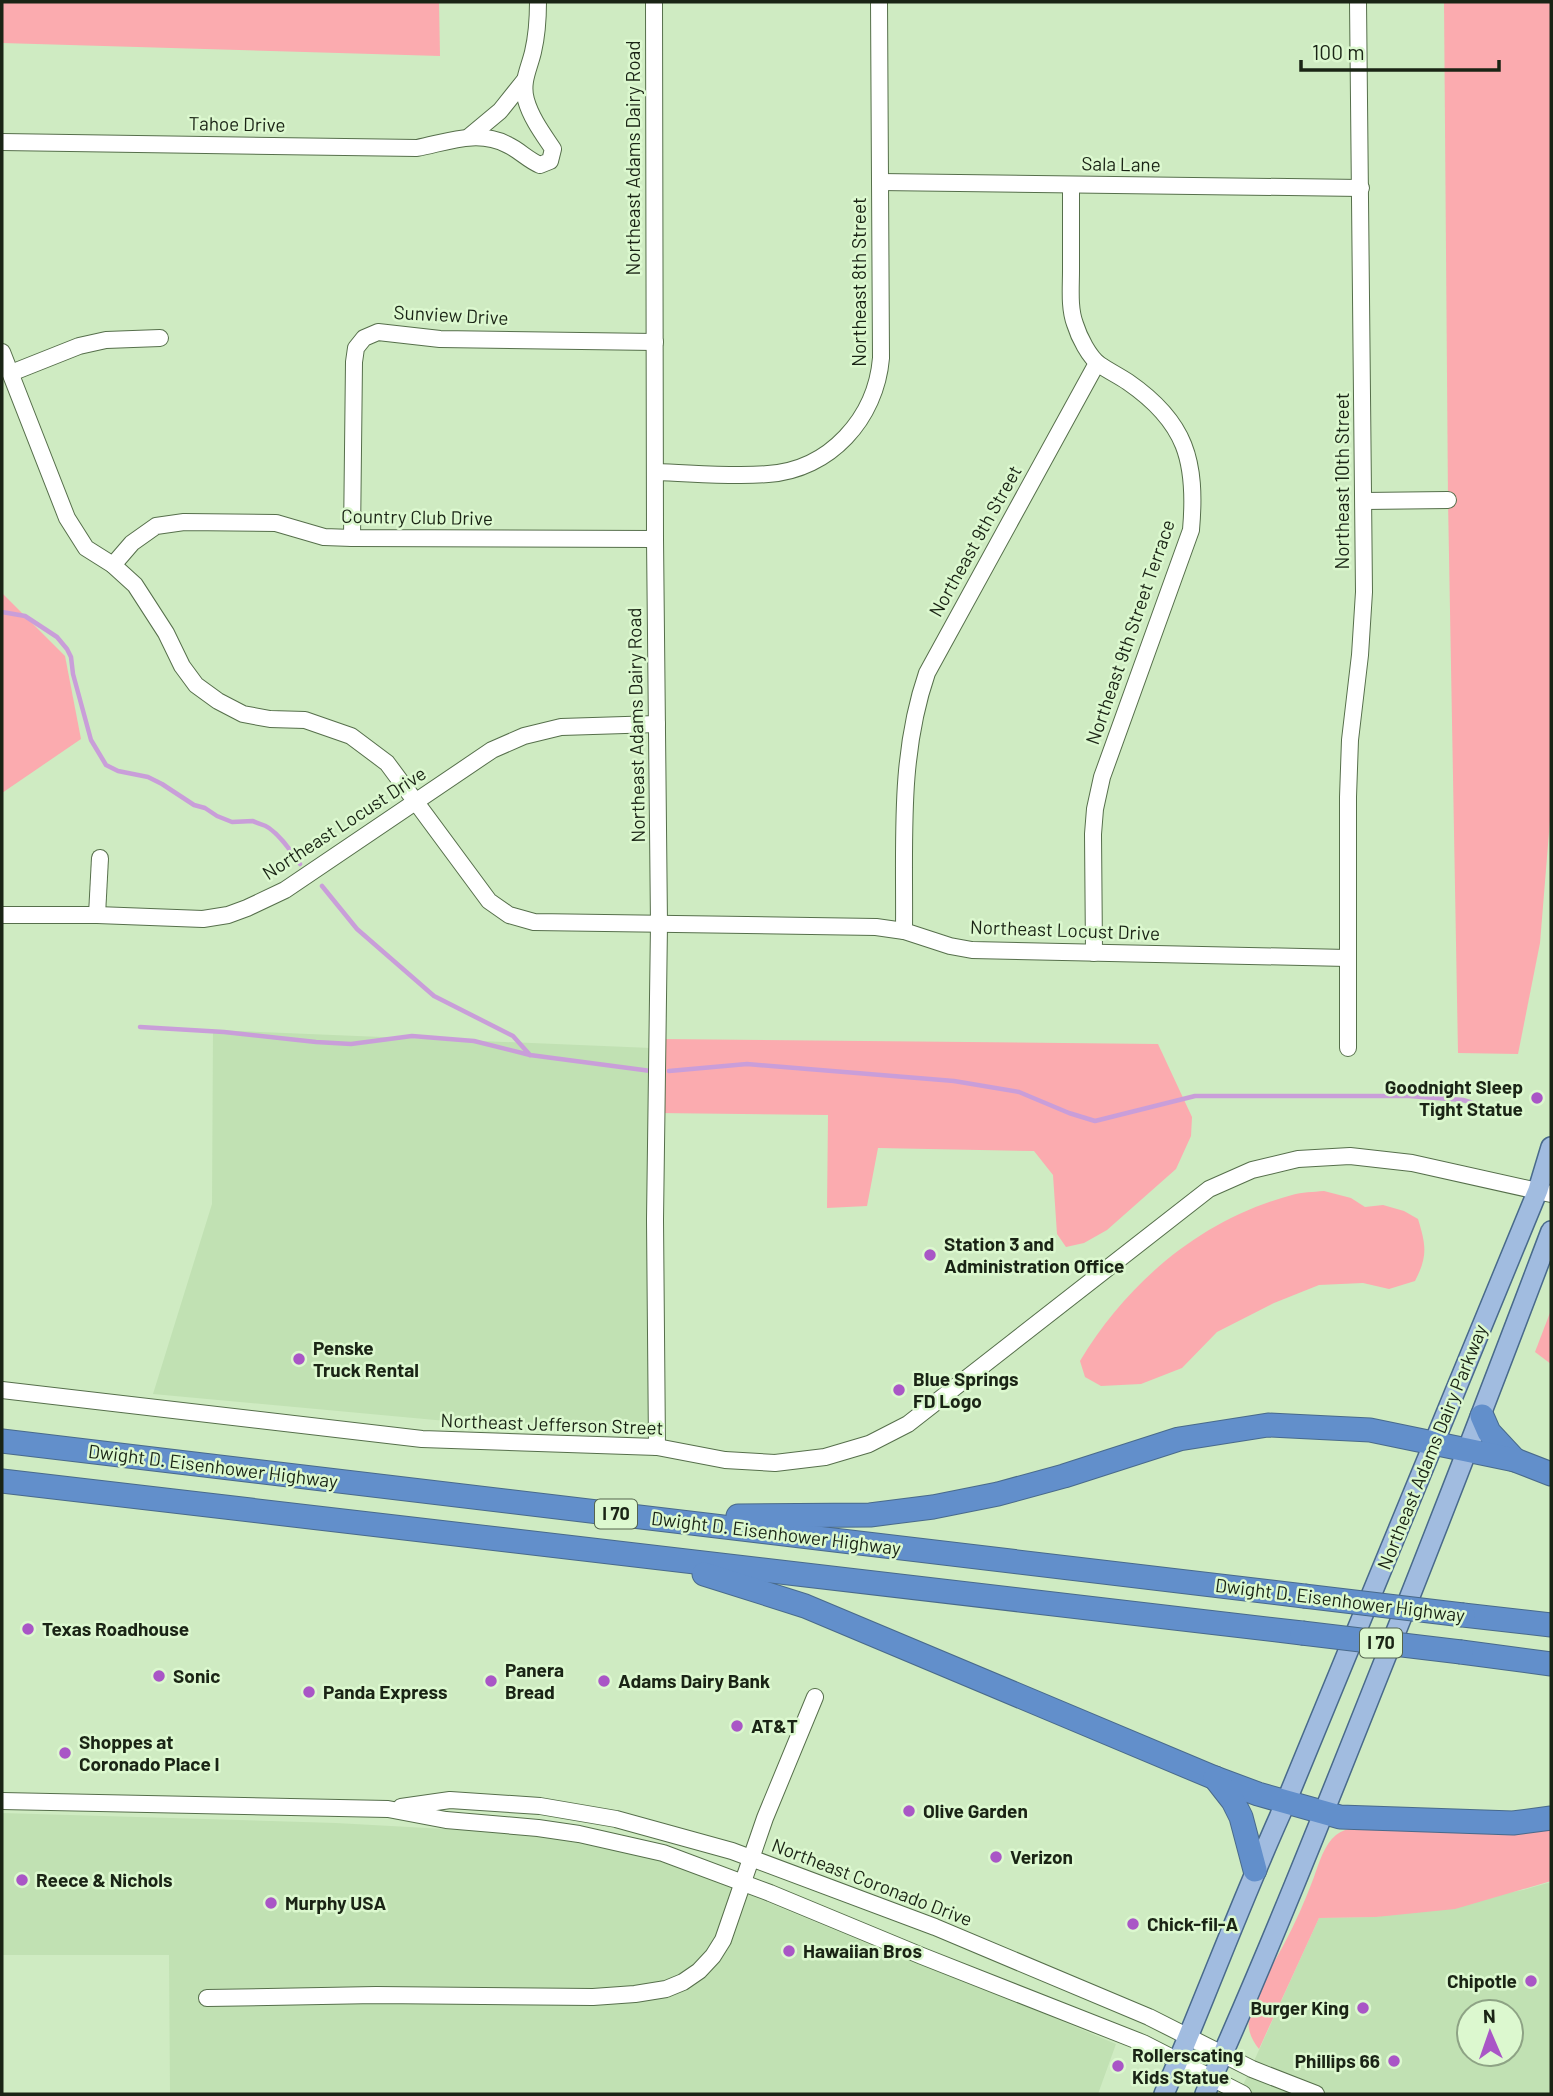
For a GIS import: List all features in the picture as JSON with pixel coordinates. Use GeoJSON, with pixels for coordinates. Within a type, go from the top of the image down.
{"type":"FeatureCollection","features":[{"type":"Feature","properties":{"kind":"highway"},"geometry":{"type":"LineString","coordinates":[[1482,1416],[1489,1432],[1515,1460]]}},
{"type":"Feature","properties":{"kind":"highway"},"geometry":{"type":"LineString","coordinates":[[622,1515],[870,1515],[933,1507],[1051,1480],[1179,1439],[1268,1425],[1370,1430],[1515,1460],[1551,1474]]}},
{"type":"Feature","properties":{"kind":"highway","name":"Dwight D. Eisenhower Highway"},"geometry":{"type":"LineString","coordinates":[[2,1441],[1551,1625]]}},
{"type":"Feature","properties":{"kind":"highway","name":"Dwight D. Eisenhower Highway"},"geometry":{"type":"LineString","coordinates":[[2,1481],[1551,1664]]}},
{"type":"Feature","properties":{"kind":"highway"},"geometry":{"type":"LineString","coordinates":[[651,1557],[805,1606],[1215,1778],[1286,1802],[1340,1817],[1513,1823],[1551,1818]]}},
{"type":"Feature","properties":{"kind":"highway"},"geometry":{"type":"LineString","coordinates":[[1215,1778],[1233,1801],[1241,1817],[1255,1870]]}},
{"type":"Feature","properties":{"kind":"main road","name":"Northeast Adams Dairy Parkway"},"geometry":{"type":"LineString","coordinates":[[1164,2094],[1433,1442],[1545,1192],[1551,1147]]}},
{"type":"Feature","properties":{"kind":"main road","name":"Northeast Adams Dairy Parkway"},"geometry":{"type":"LineString","coordinates":[[1209,2086],[1324,1813],[1482,1416],[1551,1231]]}},
{"type":"Feature","properties":{"kind":"street"},"geometry":{"type":"LineString","coordinates":[[524,81],[536,40],[538,2]]}},
{"type":"Feature","properties":{"kind":"street","name":"Northeast Adams Dairy Road"},"geometry":{"type":"LineString","coordinates":[[654,2],[659,924],[655,1220],[657,1447]]}},
{"type":"Feature","properties":{"kind":"street","name":"Northeast 8th Street"},"geometry":{"type":"LineString","coordinates":[[656,472],[769,474],[794,469],[819,458],[848,436],[868,407],[879,376],[881,358],[878,2]]}},
{"type":"Feature","properties":{"kind":"street","name":"Northeast 10th Street"},"geometry":{"type":"LineString","coordinates":[[1348,1048],[1350,740],[1364,592],[1358,2]]}},
{"type":"Feature","properties":{"kind":"street","name":"Tahoe Drive"},"geometry":{"type":"LineString","coordinates":[[470,136],[500,111],[524,81]]}},
{"type":"Feature","properties":{"kind":"street","name":"Tahoe Drive"},"geometry":{"type":"LineString","coordinates":[[2,142],[417,148],[470,136],[509,145],[540,166],[550,160],[553,149],[525,99],[524,81]]}},
{"type":"Feature","properties":{"kind":"street","name":"Sala Lane"},"geometry":{"type":"LineString","coordinates":[[880,182],[1361,188]]}},
{"type":"Feature","properties":{"kind":"street"},"geometry":{"type":"LineString","coordinates":[[1071,185],[1074,323],[1097,363]]}},
{"type":"Feature","properties":{"kind":"street","name":"Sunview Drive"},"geometry":{"type":"LineString","coordinates":[[352,538],[354,362],[356,348],[365,338],[378,332],[440,339],[655,342]]}},
{"type":"Feature","properties":{"kind":"street"},"geometry":{"type":"LineString","coordinates":[[11,373],[79,346],[106,340],[160,338]]}},
{"type":"Feature","properties":{"kind":"street","name":"Northeast Locust Drive"},"geometry":{"type":"LineString","coordinates":[[2,352],[67,518],[86,548],[113,565],[135,585],[196,685],[218,702],[243,714],[270,719],[305,720],[351,736],[387,763],[489,901],[509,915],[534,922],[876,927],[904,931],[972,950],[1347,958]]}},
{"type":"Feature","properties":{"kind":"street","name":"Northeast 9th Street"},"geometry":{"type":"LineString","coordinates":[[904,931],[906,769],[916,704],[927,673],[1097,363]]}},
{"type":"Feature","properties":{"kind":"street","name":"Northeast 9th Street Terrace"},"geometry":{"type":"LineString","coordinates":[[1094,953],[1093,834],[1101,777],[1191,530],[1194,500],[1192,469],[1177,429],[1144,393],[1097,363]]}},
{"type":"Feature","properties":{"kind":"street"},"geometry":{"type":"LineString","coordinates":[[1364,501],[1448,500]]}},
{"type":"Feature","properties":{"kind":"street","name":"Country Club Drive"},"geometry":{"type":"LineString","coordinates":[[113,565],[132,543],[156,526],[184,522],[276,523],[324,537],[655,539]]}},
{"type":"Feature","properties":{"kind":"street","name":"Northeast Locust Drive"},"geometry":{"type":"LineString","coordinates":[[2,915],[203,919],[228,915],[289,887],[492,750],[524,736],[561,727],[657,724]]}},
{"type":"Feature","properties":{"kind":"street"},"geometry":{"type":"LineString","coordinates":[[97,915],[100,858]]}},
{"type":"Feature","properties":{"kind":"street","name":"Northeast Jefferson Street"},"geometry":{"type":"LineString","coordinates":[[2,1390],[422,1439],[657,1447],[725,1460],[775,1463],[825,1457],[869,1444],[908,1424],[1209,1189],[1252,1170],[1298,1159],[1350,1156],[1412,1163],[1545,1192]]}},
{"type":"Feature","properties":{"kind":"street"},"geometry":{"type":"LineString","coordinates":[[207,1998],[376,1995],[593,1997],[666,1989],[683,1982],[713,1956],[723,1940],[765,1818],[816,1698]]}},
{"type":"Feature","properties":{"kind":"street","name":"Northeast Coronado Drive"},"geometry":{"type":"LineString","coordinates":[[388,1810],[450,1800],[501,1802],[583,1812],[683,1836],[752,1858],[935,1927],[1149,2017],[1252,2069],[1316,2094]]}},
{"type":"Feature","properties":{"kind":"street","name":"Northeast Coronado Drive"},"geometry":{"type":"LineString","coordinates":[[2,1801],[388,1810],[446,1820],[538,1828],[591,1836],[663,1853],[742,1883],[1143,2043],[1179,2060],[1209,2086],[1243,2094]]}},
{"type":"Feature","properties":{"kind":"shaded area"},"geometry":{"type":"Polygon","coordinates":[[[2,2],[439,2],[440,56],[2,43],[2,2]]]}},
{"type":"Feature","properties":{"kind":"shaded area"},"geometry":{"type":"Polygon","coordinates":[[[1444,2],[1551,2],[1551,808],[1540,943],[1518,1054],[1458,1053],[1448,500],[1444,2]]]}},
{"type":"Feature","properties":{"kind":"shaded area"},"geometry":{"type":"Polygon","coordinates":[[[2,593],[65,656],[81,739],[2,793],[2,593]]]}},
{"type":"Feature","properties":{"kind":"shaded area"},"geometry":{"type":"Polygon","coordinates":[[[213,1030],[651,1048],[648,1425],[457,1422],[153,1394],[212,1204],[213,1030]]]}},
{"type":"Feature","properties":{"kind":"shaded area"},"geometry":{"type":"Polygon","coordinates":[[[658,1039],[1158,1044],[1192,1117],[1191,1136],[1176,1169],[1107,1230],[1084,1243],[1066,1247],[1057,1234],[1053,1175],[1034,1151],[878,1148],[867,1206],[827,1208],[828,1115],[657,1113],[658,1039]]]}},
{"type":"Feature","properties":{"kind":"shaded area"},"geometry":{"type":"Polygon","coordinates":[[[1324,1191],[1351,1198],[1365,1207],[1383,1205],[1404,1211],[1418,1219],[1424,1250],[1415,1281],[1389,1289],[1363,1283],[1319,1285],[1274,1303],[1217,1332],[1182,1368],[1141,1384],[1101,1386],[1085,1377],[1080,1361],[1099,1332],[1144,1280],[1170,1257],[1198,1237],[1259,1206],[1296,1194],[1324,1191]]]}},
{"type":"Feature","properties":{"kind":"shaded area"},"geometry":{"type":"Polygon","coordinates":[[[1551,1310],[1551,1364],[1535,1352],[1551,1310]]]}},
{"type":"Feature","properties":{"kind":"shaded area"},"geometry":{"type":"Polygon","coordinates":[[[2,1813],[336,1823],[482,1831],[553,1838],[618,1851],[653,1859],[711,1879],[898,1956],[953,1975],[1116,2044],[1098,2094],[170,2094],[169,1955],[2,1955],[2,1813]]]}},
{"type":"Feature","properties":{"kind":"shaded area"},"geometry":{"type":"Polygon","coordinates":[[[1373,1826],[1443,1832],[1551,1830],[1551,1881],[1455,1909],[1376,1917],[1319,1918],[1259,2049],[1249,2029],[1253,2005],[1296,1921],[1325,1849],[1340,1832],[1373,1826]]]}},
{"type":"Feature","properties":{"kind":"shaded area"},"geometry":{"type":"Polygon","coordinates":[[[1551,1882],[1551,2094],[1239,2094],[1319,1918],[1376,1917],[1523,1890],[1551,1882]]]}},
{"type":"Feature","properties":{"kind":"waterway"},"geometry":{"type":"LineString","coordinates":[[2,612],[25,616],[57,637],[67,649],[91,740],[106,765],[118,771],[148,777],[194,805],[232,822],[253,821],[265,826],[282,840],[300,864]]}},
{"type":"Feature","properties":{"kind":"waterway"},"geometry":{"type":"LineString","coordinates":[[322,886],[357,929],[434,996],[513,1036],[530,1055]]}},
{"type":"Feature","properties":{"kind":"waterway"},"geometry":{"type":"LineString","coordinates":[[140,1027],[351,1044],[412,1036],[474,1041],[530,1055],[651,1071]]}},
{"type":"Feature","properties":{"kind":"waterway"},"geometry":{"type":"LineString","coordinates":[[669,1071],[747,1064],[954,1081],[1019,1092],[1095,1121],[1195,1096],[1409,1096],[1463,1100],[1510,1114]]}},
{"type":"Feature","properties":{"kind":"place","name":"Goodnight Sleep Tight Statue"},"geometry":{"type":"Point","coordinates":[1537,1098]}},
{"type":"Feature","properties":{"kind":"place","name":"Station 3 and Administration Office"},"geometry":{"type":"Point","coordinates":[930,1255]}},
{"type":"Feature","properties":{"kind":"place","name":"Penske Truck Rental"},"geometry":{"type":"Point","coordinates":[299,1359]}},
{"type":"Feature","properties":{"kind":"place","name":"Blue Springs FD Logo"},"geometry":{"type":"Point","coordinates":[899,1390]}},
{"type":"Feature","properties":{"kind":"place","name":"Texas Roadhouse"},"geometry":{"type":"Point","coordinates":[28,1629]}},
{"type":"Feature","properties":{"kind":"place","name":"Sonic"},"geometry":{"type":"Point","coordinates":[159,1676]}},
{"type":"Feature","properties":{"kind":"place","name":"Panera Bread"},"geometry":{"type":"Point","coordinates":[491,1681]}},
{"type":"Feature","properties":{"kind":"place","name":"Adams Dairy Bank"},"geometry":{"type":"Point","coordinates":[604,1681]}},
{"type":"Feature","properties":{"kind":"place","name":"Panda Express"},"geometry":{"type":"Point","coordinates":[309,1692]}},
{"type":"Feature","properties":{"kind":"place","name":"AT&T"},"geometry":{"type":"Point","coordinates":[737,1726]}},
{"type":"Feature","properties":{"kind":"place","name":"Shoppes at Coronado Place I"},"geometry":{"type":"Point","coordinates":[65,1753]}},
{"type":"Feature","properties":{"kind":"place","name":"Olive Garden"},"geometry":{"type":"Point","coordinates":[909,1811]}},
{"type":"Feature","properties":{"kind":"place","name":"Verizon"},"geometry":{"type":"Point","coordinates":[996,1857]}},
{"type":"Feature","properties":{"kind":"place","name":"Reece & Nichols"},"geometry":{"type":"Point","coordinates":[22,1880]}},
{"type":"Feature","properties":{"kind":"place","name":"Murphy USA"},"geometry":{"type":"Point","coordinates":[271,1903]}},
{"type":"Feature","properties":{"kind":"place","name":"Chick-fil-A"},"geometry":{"type":"Point","coordinates":[1133,1924]}},
{"type":"Feature","properties":{"kind":"place","name":"Hawaiian Bros"},"geometry":{"type":"Point","coordinates":[789,1951]}},
{"type":"Feature","properties":{"kind":"place","name":"Chipotle"},"geometry":{"type":"Point","coordinates":[1531,1981]}},
{"type":"Feature","properties":{"kind":"place","name":"Burger King"},"geometry":{"type":"Point","coordinates":[1363,2008]}},
{"type":"Feature","properties":{"kind":"place","name":"Phillips 66"},"geometry":{"type":"Point","coordinates":[1394,2061]}},
{"type":"Feature","properties":{"kind":"place","name":"Rollerscating Kids Statue"},"geometry":{"type":"Point","coordinates":[1118,2066]}}]}
